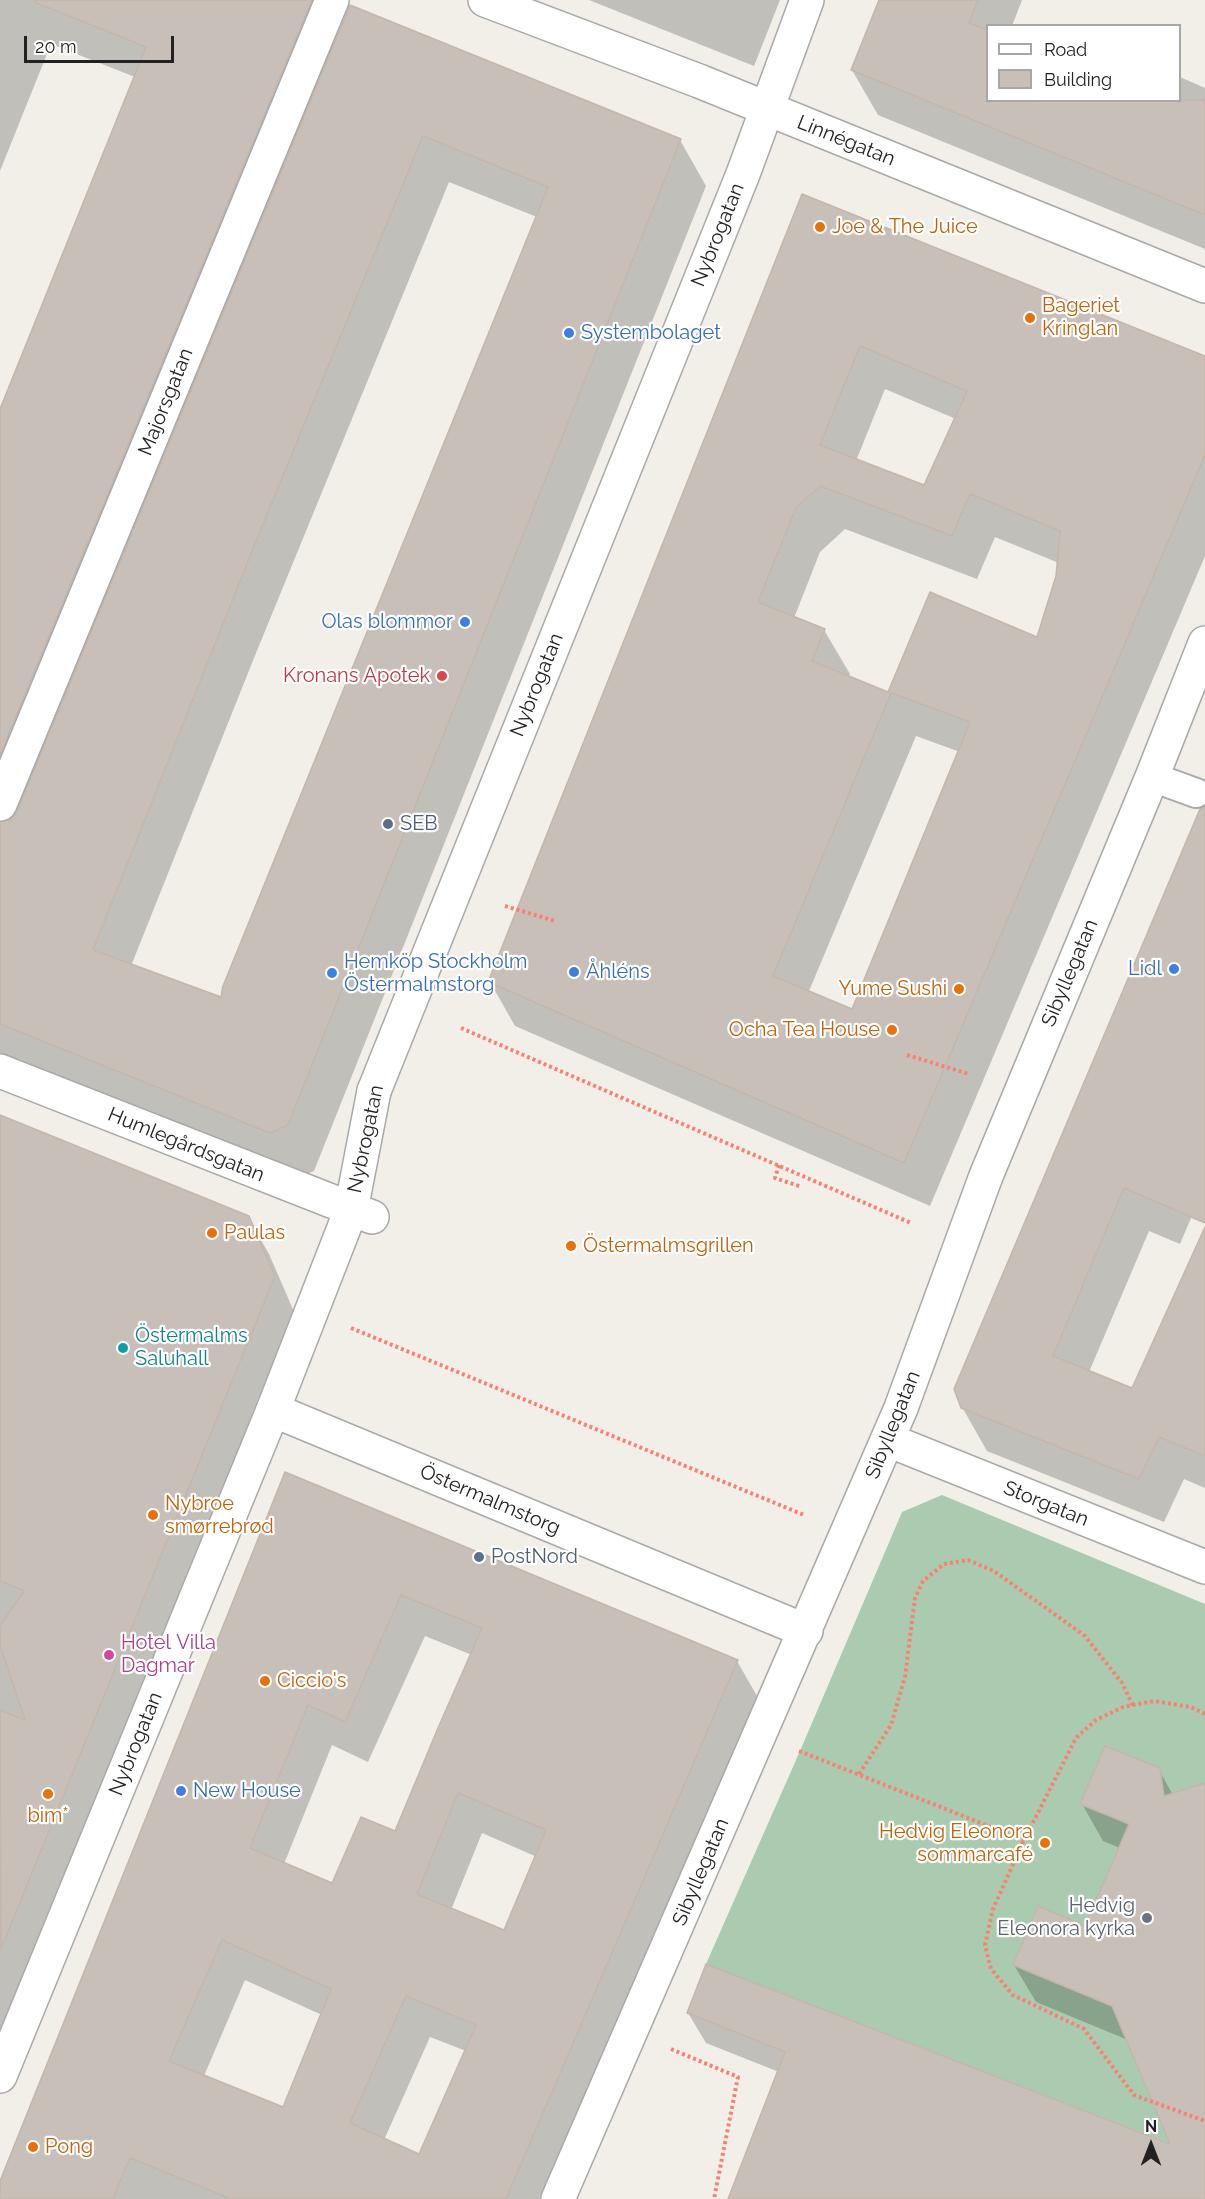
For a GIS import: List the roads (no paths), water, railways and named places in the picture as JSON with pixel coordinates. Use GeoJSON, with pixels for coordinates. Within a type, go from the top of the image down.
{"type":"FeatureCollection","features":[{"type":"Feature","properties":{"kind":"street","name":"Majorsgatan"},"geometry":{"type":"LineString","coordinates":[[0,804],[332,0]]}},
{"type":"Feature","properties":{"kind":"street","name":"Linnégatan"},"geometry":{"type":"LineString","coordinates":[[485,0],[767,109],[1205,286]]}},
{"type":"Feature","properties":{"kind":"street","name":"Nybrogatan"},"geometry":{"type":"LineString","coordinates":[[0,2076],[312,1312],[361,1214],[374,1091],[767,109],[807,0]]}},
{"type":"Feature","properties":{"kind":"street","name":"Sibyllegatan"},"geometry":{"type":"LineString","coordinates":[[558,2199],[888,1440],[986,1176],[1152,777],[1205,643]]}},
{"type":"Feature","properties":{"kind":"street","name":"Humlegårdsgatan"},"geometry":{"type":"LineString","coordinates":[[0,1071],[361,1214]]}},
{"type":"Feature","properties":{"kind":"street","name":"Östermalmstorg"},"geometry":{"type":"LineString","coordinates":[[273,1410],[806,1631]]}},
{"type":"Feature","properties":{"kind":"street","name":"Storgatan"},"geometry":{"type":"LineString","coordinates":[[888,1440],[1205,1567]]}},
{"type":"Feature","properties":{"kind":"lane"},"geometry":{"type":"LineString","coordinates":[[1152,777],[1196,793]]}},
{"type":"Feature","properties":{"kind":"place","name":"Joe & The Juice"},"geometry":{"type":"Point","coordinates":[820,227]}},
{"type":"Feature","properties":{"kind":"place","name":"Bageriet Kringlan"},"geometry":{"type":"Point","coordinates":[1030,318]}},
{"type":"Feature","properties":{"kind":"place","name":"Systembolaget"},"geometry":{"type":"Point","coordinates":[569,333]}},
{"type":"Feature","properties":{"kind":"place","name":"Olas blommor"},"geometry":{"type":"Point","coordinates":[465,622]}},
{"type":"Feature","properties":{"kind":"place","name":"Kronans Apotek"},"geometry":{"type":"Point","coordinates":[442,676]}},
{"type":"Feature","properties":{"kind":"place","name":"SEB"},"geometry":{"type":"Point","coordinates":[388,824]}},
{"type":"Feature","properties":{"kind":"place","name":"Lidl"},"geometry":{"type":"Point","coordinates":[1174,969]}},
{"type":"Feature","properties":{"kind":"place","name":"Åhléns"},"geometry":{"type":"Point","coordinates":[574,972]}},
{"type":"Feature","properties":{"kind":"place","name":"Hemköp Stockholm Östermalmstorg"},"geometry":{"type":"Point","coordinates":[332,973]}},
{"type":"Feature","properties":{"kind":"place","name":"Yume Sushi"},"geometry":{"type":"Point","coordinates":[959,989]}},
{"type":"Feature","properties":{"kind":"place","name":"Ocha Tea House"},"geometry":{"type":"Point","coordinates":[892,1030]}},
{"type":"Feature","properties":{"kind":"place","name":"Paulas"},"geometry":{"type":"Point","coordinates":[212,1233]}},
{"type":"Feature","properties":{"kind":"place","name":"Östermalmsgrillen"},"geometry":{"type":"Point","coordinates":[571,1246]}},
{"type":"Feature","properties":{"kind":"place","name":"Östermalms Saluhall"},"geometry":{"type":"Point","coordinates":[123,1348]}},
{"type":"Feature","properties":{"kind":"place","name":"Nybroe smørrebrød"},"geometry":{"type":"Point","coordinates":[153,1515]}},
{"type":"Feature","properties":{"kind":"place","name":"PostNord"},"geometry":{"type":"Point","coordinates":[479,1557]}},
{"type":"Feature","properties":{"kind":"place","name":"Hotel Villa Dagmar"},"geometry":{"type":"Point","coordinates":[109,1655]}},
{"type":"Feature","properties":{"kind":"place","name":"Ciccio's"},"geometry":{"type":"Point","coordinates":[265,1681]}},
{"type":"Feature","properties":{"kind":"place","name":"New House"},"geometry":{"type":"Point","coordinates":[181,1791]}},
{"type":"Feature","properties":{"kind":"place","name":"bim*"},"geometry":{"type":"Point","coordinates":[48,1794]}},
{"type":"Feature","properties":{"kind":"place","name":"Hedvig Eleonora sommarcafé"},"geometry":{"type":"Point","coordinates":[1045,1843]}},
{"type":"Feature","properties":{"kind":"place","name":"Hedvig Eleonora kyrka"},"geometry":{"type":"Point","coordinates":[1147,1918]}},
{"type":"Feature","properties":{"kind":"place","name":"Pong"},"geometry":{"type":"Point","coordinates":[33,2147]}}]}
